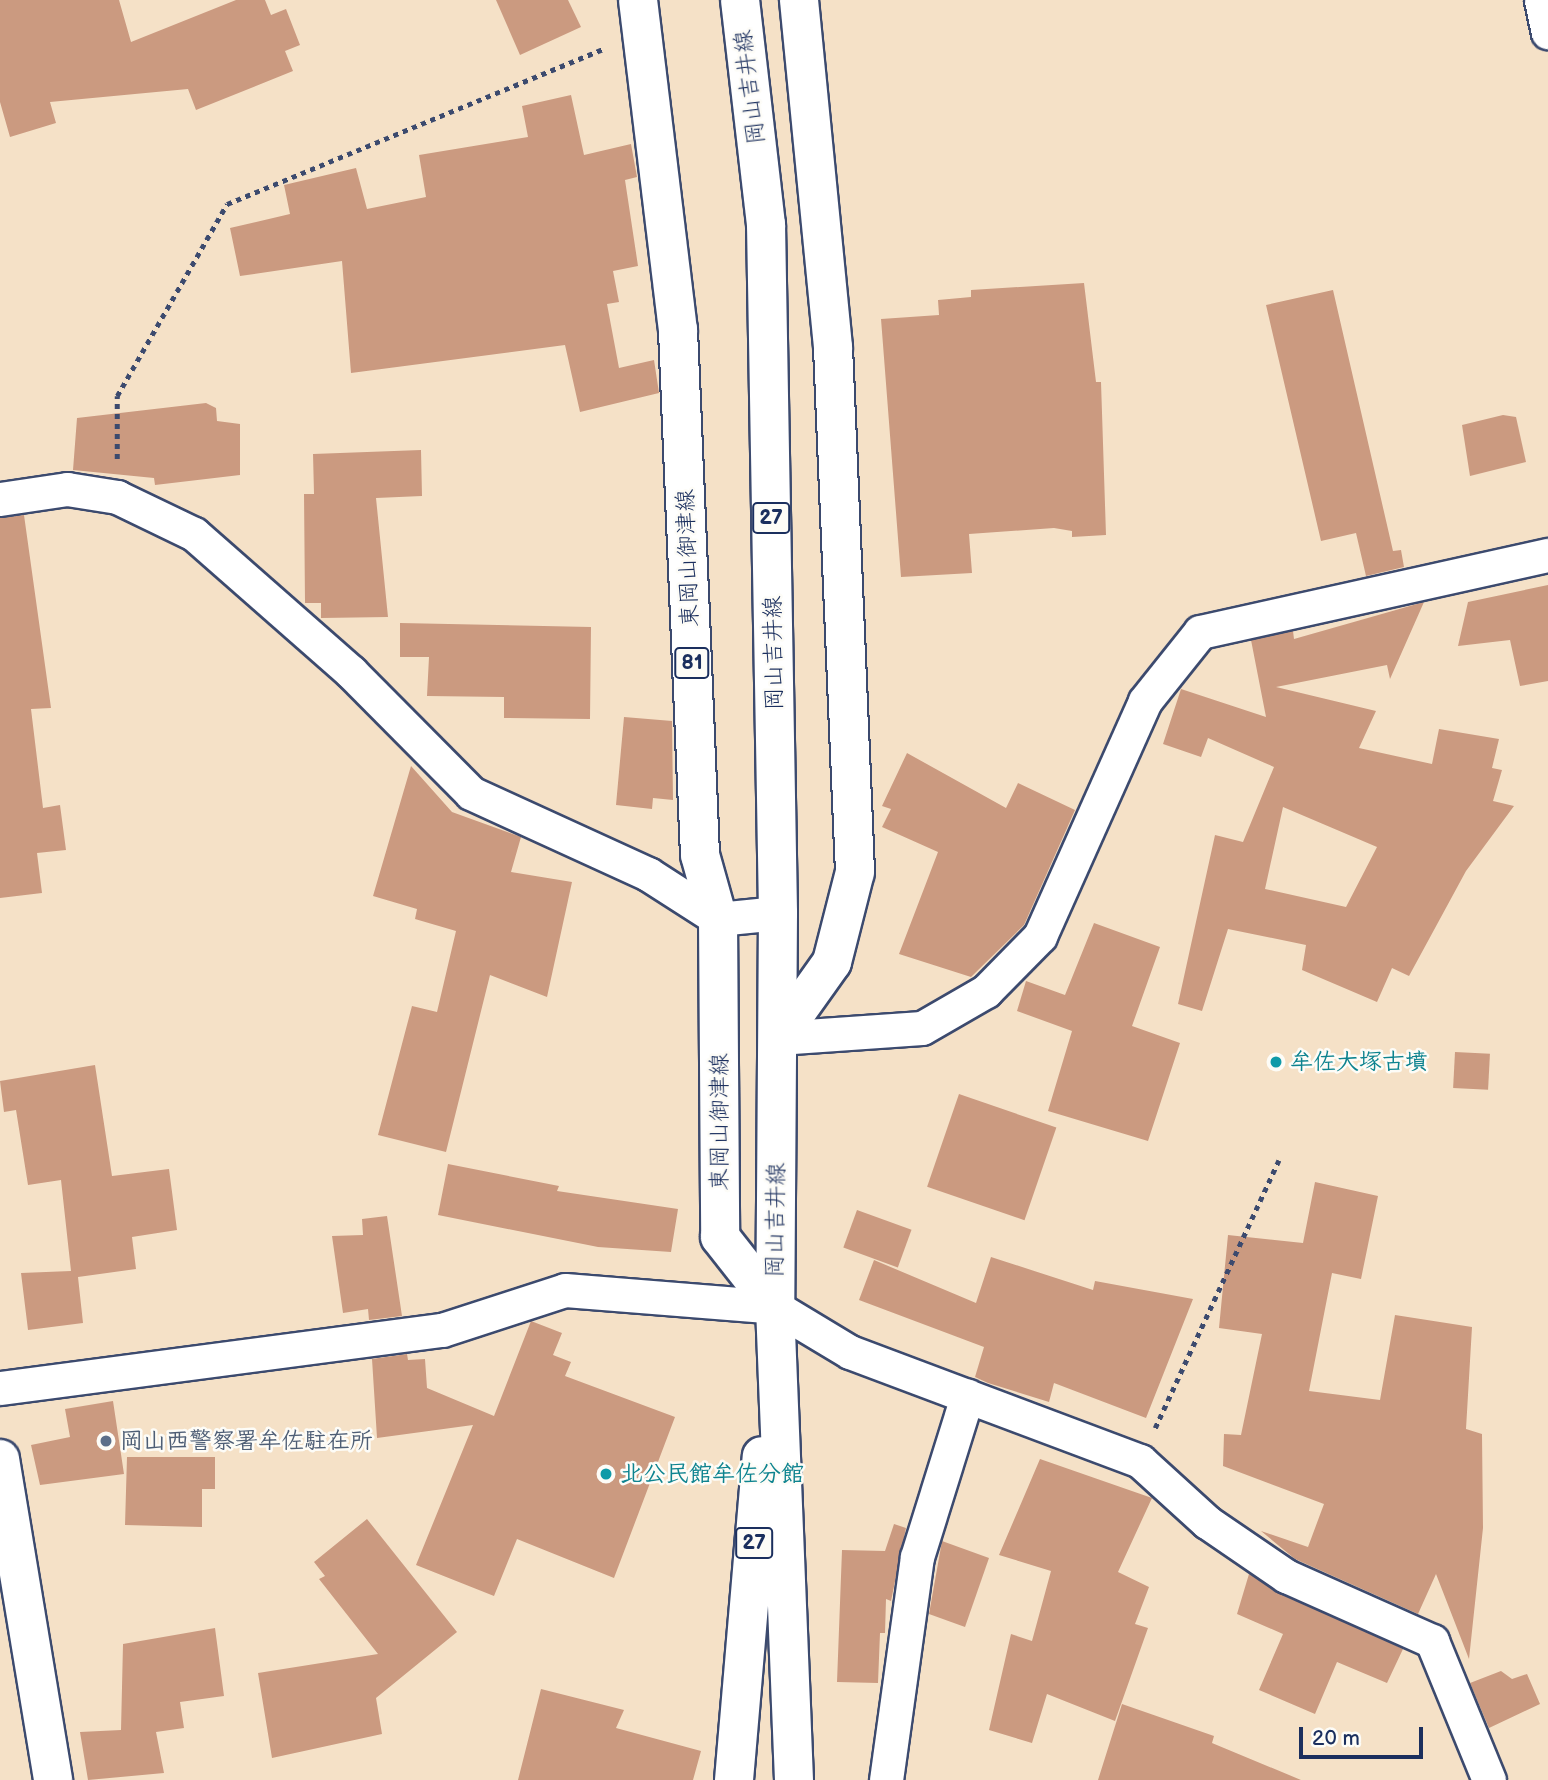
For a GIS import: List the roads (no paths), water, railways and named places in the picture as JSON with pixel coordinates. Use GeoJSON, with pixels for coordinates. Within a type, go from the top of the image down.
{"type":"FeatureCollection","features":[{"type":"Feature","properties":{"kind":"main road","name":"岡山吉井線"},"geometry":{"type":"LineString","coordinates":[[740,0],[766,223],[778,914],[775,1307],[794,1780]]}},
{"type":"Feature","properties":{"kind":"main road"},"geometry":{"type":"LineString","coordinates":[[778,1038],[832,962],[855,872],[833,347],[799,0]]}},
{"type":"Feature","properties":{"kind":"main road","name":"東岡山御津線"},"geometry":{"type":"LineString","coordinates":[[641,16],[678,330],[700,855],[718,919],[720,1237],[775,1307]]}},
{"type":"Feature","properties":{"kind":"main road","name":"岡山吉井線"},"geometry":{"type":"LineString","coordinates":[[734,1780],[775,1307]]}},
{"type":"Feature","properties":{"kind":"main road"},"geometry":{"type":"LineString","coordinates":[[0,1460],[6,1538],[53,1780]]}},
{"type":"Feature","properties":{"kind":"street"},"geometry":{"type":"LineString","coordinates":[[1541,0],[1548,32]]}},
{"type":"Feature","properties":{"kind":"street"},"geometry":{"type":"LineString","coordinates":[[0,499],[67,489],[117,496],[194,534],[246,575],[471,793],[648,874],[718,919],[778,914]]}},
{"type":"Feature","properties":{"kind":"street"},"geometry":{"type":"LineString","coordinates":[[778,1038],[922,1028],[986,991],[1040,936],[1145,701],[1200,632],[1548,555]]}},
{"type":"Feature","properties":{"kind":"street"},"geometry":{"type":"LineString","coordinates":[[0,1388],[442,1330],[565,1290],[775,1307],[850,1352],[1140,1461],[1207,1522],[1286,1576],[1432,1641],[1489,1780]]}},
{"type":"Feature","properties":{"kind":"street"},"geometry":{"type":"LineString","coordinates":[[886,1780],[917,1558],[967,1396]]}},
{"type":"Feature","properties":{"kind":"place","name":"牟佐大塚古墳"},"geometry":{"type":"Point","coordinates":[1276,1062]}},
{"type":"Feature","properties":{"kind":"place","name":"岡山西警察署牟佐駐在所"},"geometry":{"type":"Point","coordinates":[106,1441]}},
{"type":"Feature","properties":{"kind":"place","name":"北公民館牟佐分館"},"geometry":{"type":"Point","coordinates":[606,1474]}}]}
